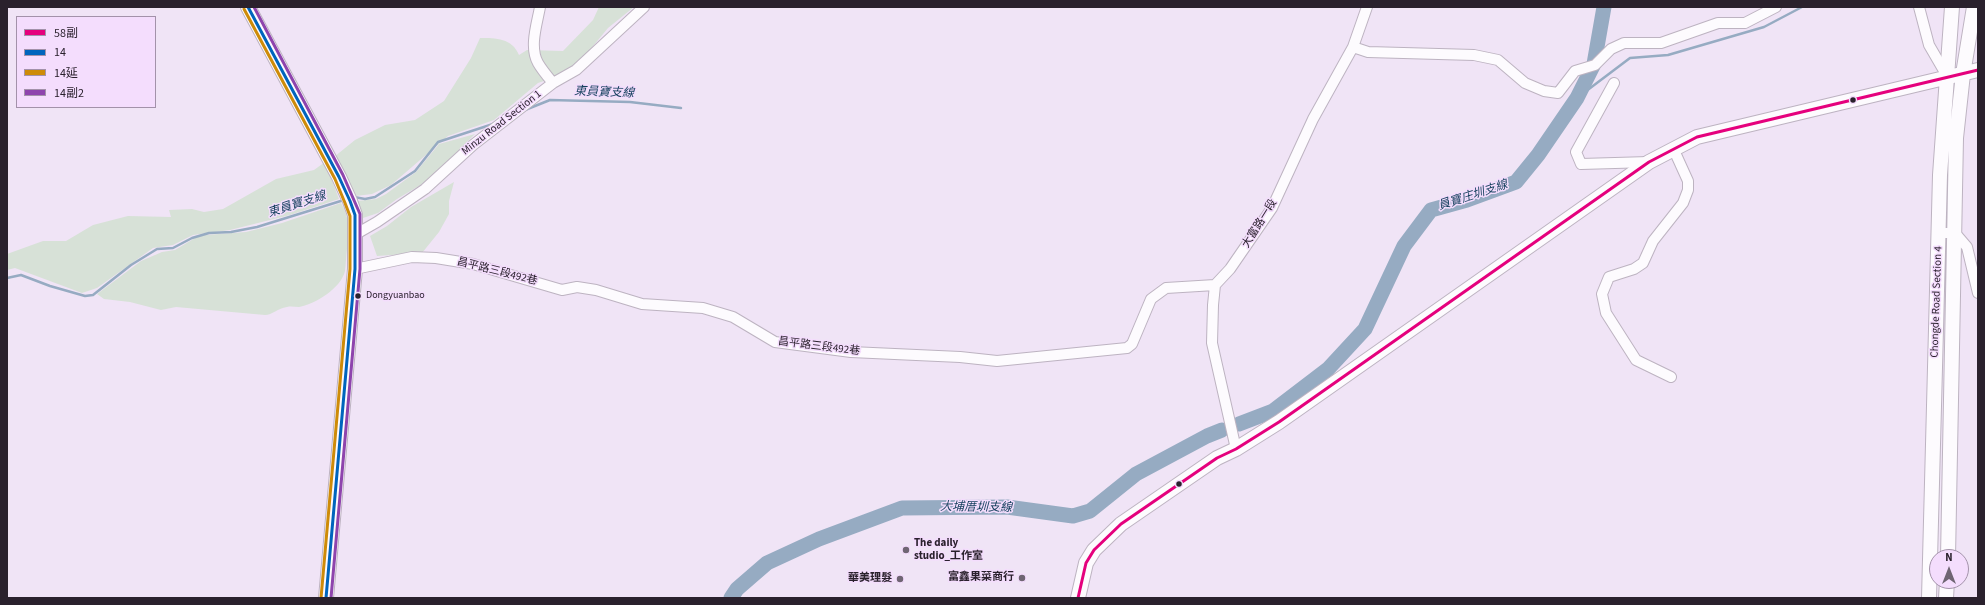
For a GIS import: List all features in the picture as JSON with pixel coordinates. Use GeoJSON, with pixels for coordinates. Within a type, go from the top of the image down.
{"type":"FeatureCollection","features":[{"type":"Feature","properties":{"kind":"street"},"geometry":{"type":"LineString","coordinates":[[248,7],[348,197],[354,214],[356,234],[355,269],[326,598]]}},
{"type":"Feature","properties":{"kind":"street"},"geometry":{"type":"LineString","coordinates":[[540,7],[535,36],[535,48],[538,62],[553,83]]}},
{"type":"Feature","properties":{"kind":"street","name":"Minzu Road Section 1"},"geometry":{"type":"LineString","coordinates":[[356,234],[377,222],[425,189],[473,145],[530,103],[553,83],[576,70],[644,7]]}},
{"type":"Feature","properties":{"kind":"street","name":"大富路一段"},"geometry":{"type":"LineString","coordinates":[[1216,285],[1230,269],[1272,208],[1313,119],[1353,47],[1366,7]]}},
{"type":"Feature","properties":{"kind":"street"},"geometry":{"type":"LineString","coordinates":[[1353,47],[1368,52],[1474,55],[1498,60],[1525,83],[1544,91],[1558,93],[1575,70],[1595,64],[1610,49],[1624,43],[1661,42],[1718,23],[1745,23],[1776,7]]}},
{"type":"Feature","properties":{"kind":"street"},"geometry":{"type":"LineString","coordinates":[[1919,7],[1929,45],[1948,78]]}},
{"type":"Feature","properties":{"kind":"street","name":"Chongde Road Section 4"},"geometry":{"type":"LineString","coordinates":[[1929,598],[1940,175],[1952,7]]}},
{"type":"Feature","properties":{"kind":"street","name":"Chongde Road Section 4"},"geometry":{"type":"LineString","coordinates":[[1948,549],[1956,138],[1963,74],[1974,7]]}},
{"type":"Feature","properties":{"kind":"street"},"geometry":{"type":"LineString","coordinates":[[1078,598],[1086,563],[1094,550],[1121,524],[1217,458],[1236,450],[1285,417],[1649,162],[1673,148],[1697,137],[1978,70]]}},
{"type":"Feature","properties":{"kind":"street"},"geometry":{"type":"LineString","coordinates":[[1614,83],[1576,152],[1581,164],[1649,162]]}},
{"type":"Feature","properties":{"kind":"street"},"geometry":{"type":"LineString","coordinates":[[1671,377],[1636,360],[1606,312],[1602,294],[1609,277],[1634,269],[1643,263],[1653,241],[1682,203],[1688,190],[1688,181],[1673,148]]}},
{"type":"Feature","properties":{"kind":"street"},"geometry":{"type":"LineString","coordinates":[[1939,233],[1955,233],[1967,247],[1978,293]]}},
{"type":"Feature","properties":{"kind":"street","name":"昌平路三段492巷"},"geometry":{"type":"LineString","coordinates":[[355,269],[412,256],[436,258],[473,264],[562,290],[577,287],[596,290],[642,304],[703,308],[733,317],[775,342],[851,352],[960,357],[997,361],[1127,348],[1132,344],[1151,299],[1166,288],[1216,285]]}},
{"type":"Feature","properties":{"kind":"street"},"geometry":{"type":"LineString","coordinates":[[1216,285],[1213,305],[1212,344],[1236,450]]}},
{"type":"Feature","properties":{"kind":"shaded area"},"geometry":{"type":"Polygon","coordinates":[[[599,7],[634,7],[608,28],[584,57],[559,76],[538,83],[494,120],[448,136],[391,185],[372,194],[356,196],[334,157],[355,140],[385,125],[415,120],[444,101],[471,58],[480,38],[492,38],[508,42],[516,49],[519,55],[527,50],[563,51],[593,20],[599,7]]]}},
{"type":"Feature","properties":{"kind":"shaded area"},"geometry":{"type":"Polygon","coordinates":[[[475,134],[432,177],[378,213],[363,218],[357,201],[376,199],[386,194],[416,172],[439,144],[475,134]]]}},
{"type":"Feature","properties":{"kind":"shaded area"},"geometry":{"type":"Polygon","coordinates":[[[325,162],[339,199],[290,215],[230,230],[193,235],[173,245],[153,248],[97,288],[82,293],[15,268],[7,270],[7,254],[43,241],[66,241],[93,225],[128,216],[171,217],[169,210],[192,209],[204,212],[223,209],[276,179],[314,170],[325,162]]]}},
{"type":"Feature","properties":{"kind":"shaded area"},"geometry":{"type":"Polygon","coordinates":[[[454,182],[449,201],[449,214],[439,232],[422,253],[377,256],[370,236],[387,226],[411,207],[454,182]]]}},
{"type":"Feature","properties":{"kind":"shaded area"},"geometry":{"type":"Polygon","coordinates":[[[341,203],[348,220],[349,236],[343,277],[327,294],[306,305],[284,308],[265,315],[176,307],[161,310],[130,302],[104,299],[97,294],[141,261],[162,252],[175,250],[195,238],[205,235],[246,232],[282,223],[341,203]]]}},
{"type":"Feature","properties":{"kind":"waterway","name":"員寶庄圳支線"},"geometry":{"type":"LineString","coordinates":[[1239,424],[1273,411],[1328,369],[1365,329],[1404,246],[1431,210],[1467,200],[1516,182],[1538,155],[1577,98],[1594,64],[1604,7]]}},
{"type":"Feature","properties":{"kind":"waterway"},"geometry":{"type":"LineString","coordinates":[[1577,98],[1630,58],[1668,55],[1764,27],[1802,7]]}},
{"type":"Feature","properties":{"kind":"waterway","name":"東員寶支線"},"geometry":{"type":"LineString","coordinates":[[525,110],[550,100],[630,102],[681,108]]}},
{"type":"Feature","properties":{"kind":"waterway","name":"東員寶支線"},"geometry":{"type":"LineString","coordinates":[[354,197],[365,199],[375,197],[415,171],[438,142],[493,124]]}},
{"type":"Feature","properties":{"kind":"waterway","name":"東員寶支線"},"geometry":{"type":"LineString","coordinates":[[7,278],[21,275],[50,286],[85,296],[93,295],[131,265],[157,249],[173,248],[192,238],[209,233],[231,232],[257,227],[344,200]]}},
{"type":"Feature","properties":{"kind":"waterway","name":"大埔厝圳支線"},"geometry":{"type":"LineString","coordinates":[[731,598],[737,589],[767,563],[819,539],[902,508],[1007,507],[1073,516],[1090,511],[1136,474],[1207,436],[1222,430]]}},
{"type":"Feature","properties":{"kind":"transit line","name":"14"},"geometry":{"type":"LineString","coordinates":[[248,7],[339,177],[355,215],[355,269],[326,598]]}},
{"type":"Feature","properties":{"kind":"transit line","name":"14副2"},"geometry":{"type":"LineString","coordinates":[[254,7],[343,175],[360,214],[360,269],[331,598]]}},
{"type":"Feature","properties":{"kind":"transit line","name":"14延"},"geometry":{"type":"LineString","coordinates":[[244,9],[335,179],[350,216],[350,269],[321,598]]}},
{"type":"Feature","properties":{"kind":"transit line","name":"58副"},"geometry":{"type":"LineString","coordinates":[[1078,598],[1086,563],[1094,550],[1121,524],[1217,458],[1236,449],[1279,422],[1649,162],[1697,137],[1978,70]]}},
{"type":"Feature","properties":{"kind":"place","name":"Dongyuanbao"},"geometry":{"type":"Point","coordinates":[358,296]}},
{"type":"Feature","properties":{"kind":"place","name":"The daily studio_工作室"},"geometry":{"type":"Point","coordinates":[906,550]}},
{"type":"Feature","properties":{"kind":"place","name":"富鑫果菜商行"},"geometry":{"type":"Point","coordinates":[1022,578]}},
{"type":"Feature","properties":{"kind":"place","name":"華美理髮"},"geometry":{"type":"Point","coordinates":[900,579]}}]}
